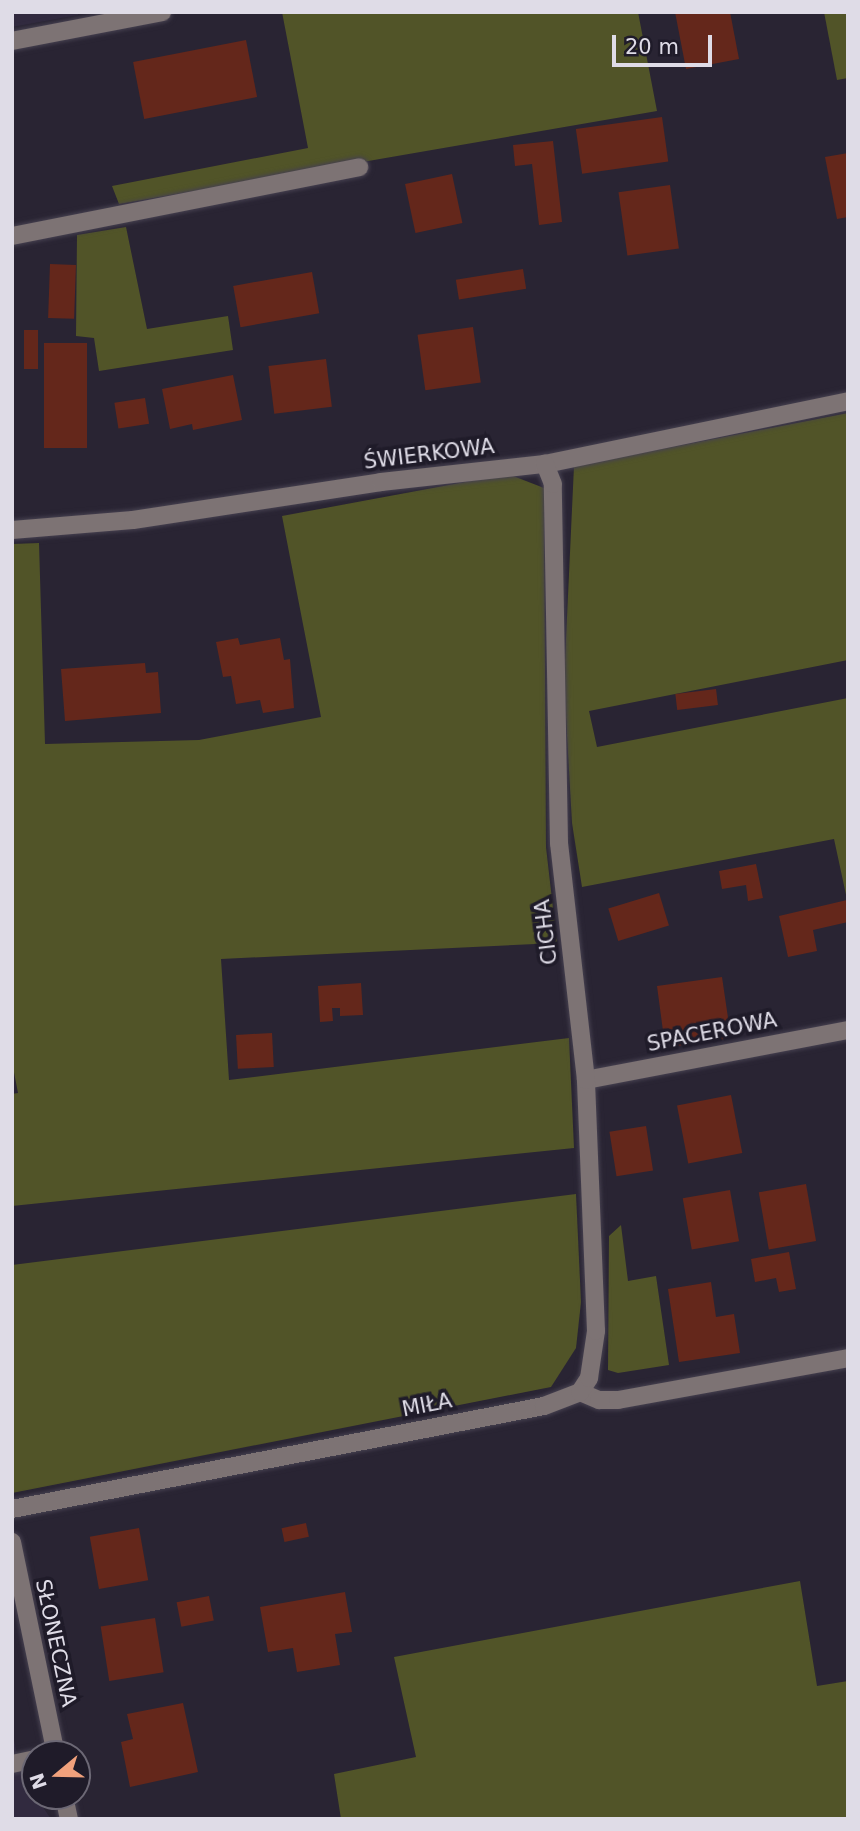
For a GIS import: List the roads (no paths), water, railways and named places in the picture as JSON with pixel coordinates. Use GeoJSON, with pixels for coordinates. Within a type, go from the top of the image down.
{"type":"FeatureCollection","features":[{"type":"Feature","properties":{"kind":"street"},"geometry":{"type":"LineString","coordinates":[[12,41],[162,12]]}},
{"type":"Feature","properties":{"kind":"street"},"geometry":{"type":"LineString","coordinates":[[12,236],[359,167]]}},
{"type":"Feature","properties":{"kind":"street","name":"ŚWIERKOWA"},"geometry":{"type":"LineString","coordinates":[[12,530],[134,520],[381,482],[545,464],[848,401]]}},
{"type":"Feature","properties":{"kind":"street","name":"CICHA"},"geometry":{"type":"LineString","coordinates":[[545,464],[553,484],[559,843],[586,1080],[596,1331],[594,1361],[579,1392]]}},
{"type":"Feature","properties":{"kind":"street","name":"SPACEROWA"},"geometry":{"type":"LineString","coordinates":[[586,1080],[848,1030]]}},
{"type":"Feature","properties":{"kind":"street"},"geometry":{"type":"LineString","coordinates":[[579,1392],[599,1400],[618,1400],[848,1358]]}},
{"type":"Feature","properties":{"kind":"street","name":"MIŁA"},"geometry":{"type":"LineString","coordinates":[[12,1509],[544,1406],[579,1392]]}},
{"type":"Feature","properties":{"kind":"street","name":"SŁONECZNA"},"geometry":{"type":"LineString","coordinates":[[12,1542],[53,1740]]}}]}
